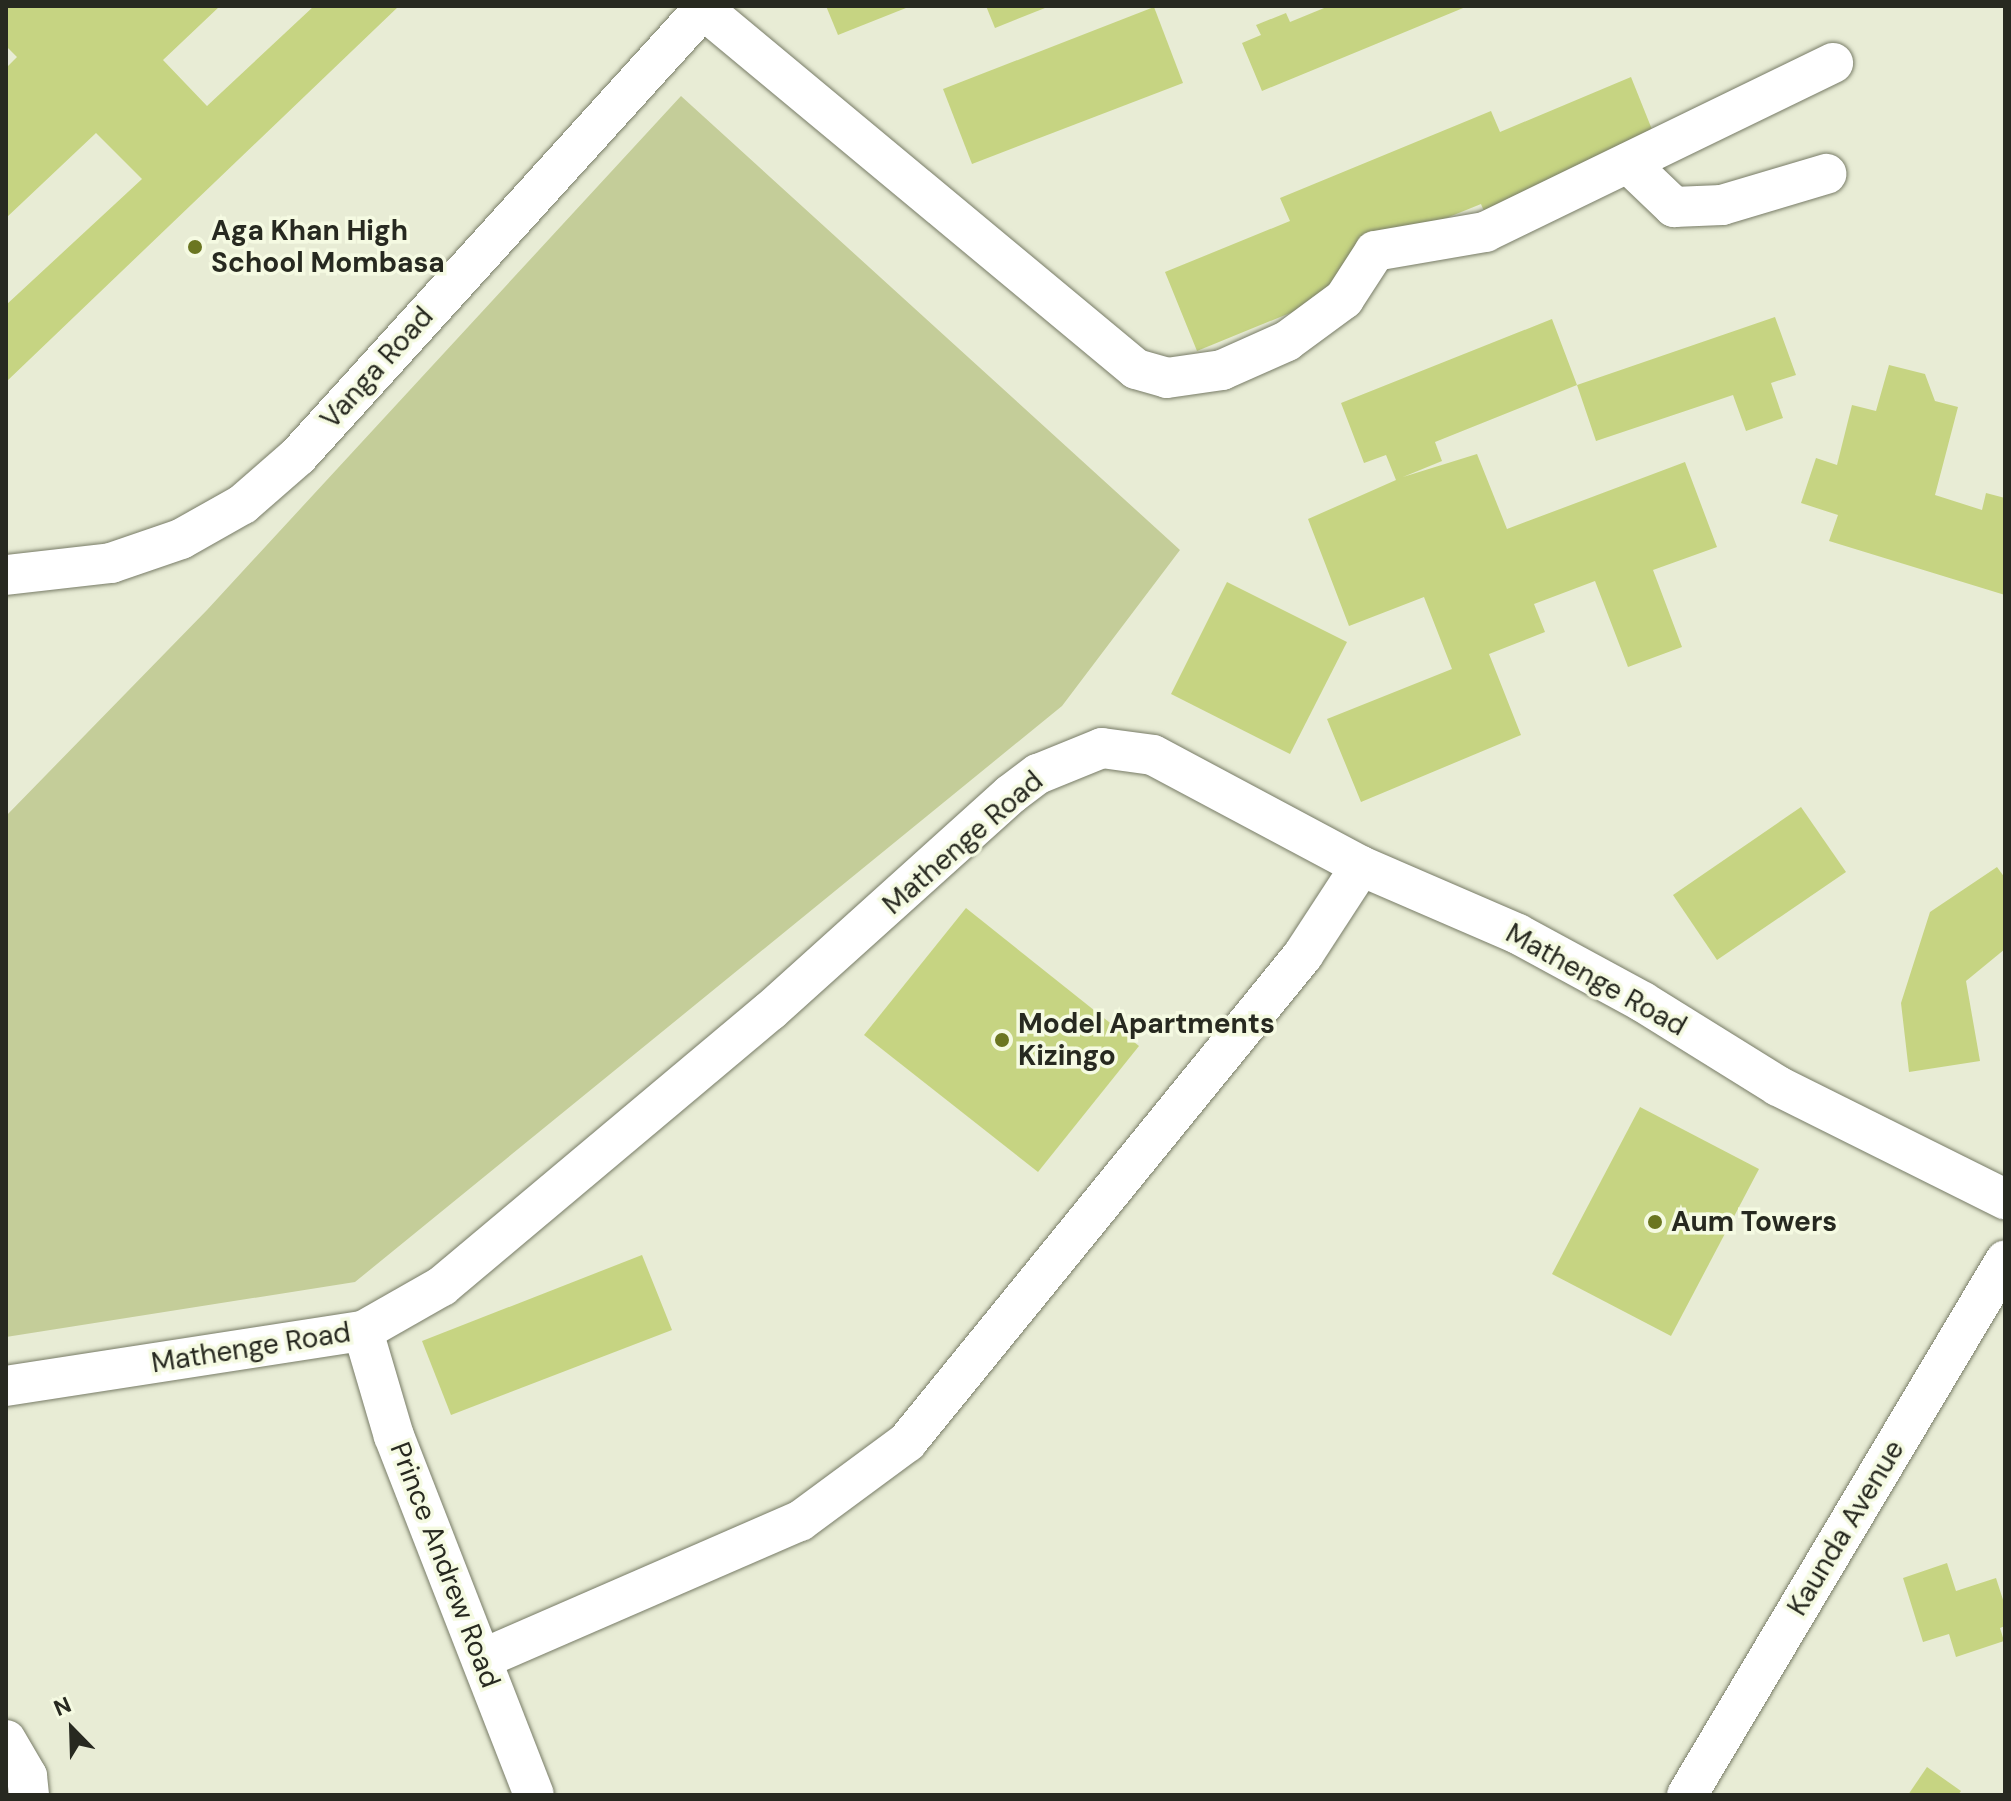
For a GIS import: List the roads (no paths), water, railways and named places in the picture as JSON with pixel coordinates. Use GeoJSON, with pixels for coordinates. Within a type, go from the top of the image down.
{"type":"FeatureCollection","features":[{"type":"Feature","properties":{"kind":"street"},"geometry":{"type":"LineString","coordinates":[[704,7],[1136,369],[1167,378],[1222,370],[1287,341],[1344,299],[1375,251],[1485,232],[1833,63]]}},
{"type":"Feature","properties":{"kind":"street","name":"Vanga Road"},"geometry":{"type":"LineString","coordinates":[[6,575],[111,563],[181,539],[243,504],[298,456],[704,7]]}},
{"type":"Feature","properties":{"kind":"street"},"geometry":{"type":"LineString","coordinates":[[1628,163],[1674,207],[1722,205],[1826,174]]}},
{"type":"Feature","properties":{"kind":"street","name":"Mathenge Road"},"geometry":{"type":"LineString","coordinates":[[6,1386],[363,1331],[442,1286],[885,911],[1011,794],[1066,760],[1102,748],[1153,755],[1361,866],[1518,934],[1643,1002],[1778,1086],[2005,1199]]}},
{"type":"Feature","properties":{"kind":"street"},"geometry":{"type":"LineString","coordinates":[[482,1659],[800,1521],[907,1442],[1303,955],[1361,866]]}},
{"type":"Feature","properties":{"kind":"street","name":"Kaunda Avenue"},"geometry":{"type":"LineString","coordinates":[[1687,1795],[2005,1261]]}},
{"type":"Feature","properties":{"kind":"street","name":"Prince Andrew Road"},"geometry":{"type":"LineString","coordinates":[[363,1331],[394,1436],[534,1795]]}},
{"type":"Feature","properties":{"kind":"street"},"geometry":{"type":"LineString","coordinates":[[6,1740],[27,1776],[29,1795]]}},
{"type":"Feature","properties":{"kind":"place","name":"Aga Khan High School Mombasa"},"geometry":{"type":"Point","coordinates":[195,247]}},
{"type":"Feature","properties":{"kind":"place","name":"Model Apartments Kizingo"},"geometry":{"type":"Point","coordinates":[1002,1040]}},
{"type":"Feature","properties":{"kind":"place","name":"Aum Towers"},"geometry":{"type":"Point","coordinates":[1655,1222]}}]}
